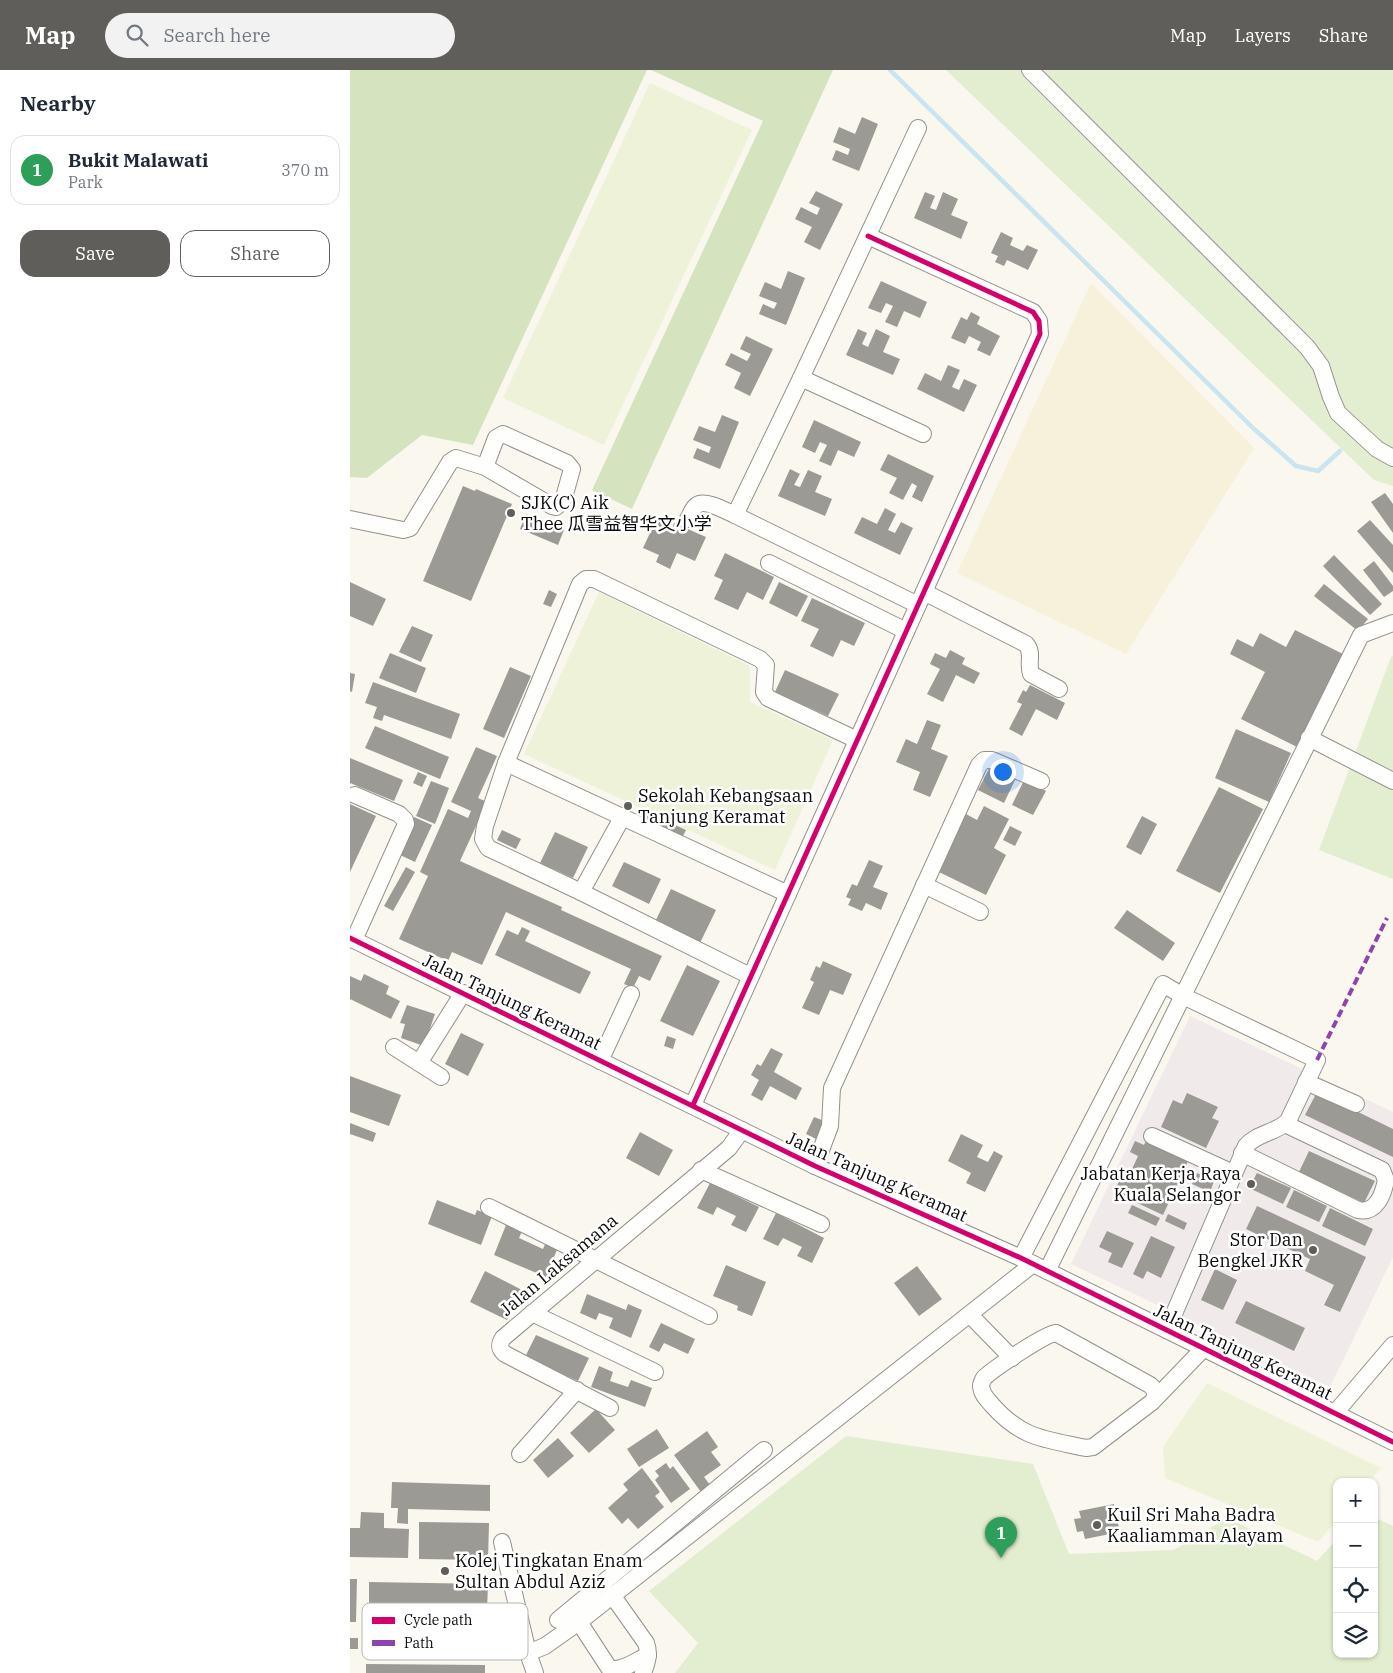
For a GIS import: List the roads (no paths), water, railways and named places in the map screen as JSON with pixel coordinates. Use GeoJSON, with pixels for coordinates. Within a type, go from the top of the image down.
{"type":"FeatureCollection","features":[{"type":"Feature","properties":{"kind":"street"},"geometry":{"type":"LineString","coordinates":[[1030,70],[1307,347],[1321,366],[1338,413],[1376,449],[1393,458]]}},
{"type":"Feature","properties":{"kind":"street"},"geometry":{"type":"LineString","coordinates":[[735,515],[802,378],[918,128]]}},
{"type":"Feature","properties":{"kind":"street"},"geometry":{"type":"LineString","coordinates":[[693,1105],[1040,334],[1037,316],[1033,312],[868,236]]}},
{"type":"Feature","properties":{"kind":"street"},"geometry":{"type":"LineString","coordinates":[[802,378],[923,434]]}},
{"type":"Feature","properties":{"kind":"street"},"geometry":{"type":"LineString","coordinates":[[350,519],[407,530],[412,526],[453,459],[460,459],[485,467],[556,507],[563,501],[572,469],[567,463],[503,434],[496,438],[485,467]]}},
{"type":"Feature","properties":{"kind":"street"},"geometry":{"type":"LineString","coordinates":[[688,519],[696,505],[703,502],[1026,644],[1030,649],[1029,669],[1031,674],[1059,689]]}},
{"type":"Feature","properties":{"kind":"street"},"geometry":{"type":"LineString","coordinates":[[769,563],[906,631]]}},
{"type":"Feature","properties":{"kind":"street"},"geometry":{"type":"LineString","coordinates":[[750,976],[488,848],[483,839],[485,826],[506,763],[580,584],[582,581],[590,578],[760,659],[766,665],[764,692],[768,698],[857,740]]}},
{"type":"Feature","properties":{"kind":"street"},"geometry":{"type":"LineString","coordinates":[[535,1673],[528,1653],[545,1646],[579,1622],[1034,1264],[1183,996],[1361,635],[1393,623]]}},
{"type":"Feature","properties":{"kind":"street"},"geometry":{"type":"LineString","coordinates":[[1309,738],[1393,781]]}},
{"type":"Feature","properties":{"kind":"street"},"geometry":{"type":"LineString","coordinates":[[815,1166],[830,1126],[832,1088],[981,762],[989,759],[1041,781]]}},
{"type":"Feature","properties":{"kind":"street"},"geometry":{"type":"LineString","coordinates":[[506,763],[788,894]]}},
{"type":"Feature","properties":{"kind":"street"},"geometry":{"type":"LineString","coordinates":[[352,939],[406,824],[403,816],[355,795]]}},
{"type":"Feature","properties":{"kind":"street"},"geometry":{"type":"LineString","coordinates":[[581,892],[623,816]]}},
{"type":"Feature","properties":{"kind":"street"},"geometry":{"type":"LineString","coordinates":[[924,886],[980,912]]}},
{"type":"Feature","properties":{"kind":"street","name":"Jalan Tanjung Keramat"},"geometry":{"type":"LineString","coordinates":[[352,939],[815,1166],[1034,1264],[1393,1442]]}},
{"type":"Feature","properties":{"kind":"street"},"geometry":{"type":"LineString","coordinates":[[1034,1264],[1163,984],[1183,996],[1316,1060],[1290,1118],[1285,1124],[1251,1140],[1242,1153],[1167,1330]]}},
{"type":"Feature","properties":{"kind":"street"},"geometry":{"type":"LineString","coordinates":[[419,1063],[463,993]]}},
{"type":"Feature","properties":{"kind":"street"},"geometry":{"type":"LineString","coordinates":[[600,1060],[631,994]]}},
{"type":"Feature","properties":{"kind":"street"},"geometry":{"type":"LineString","coordinates":[[394,1046],[442,1077]]}},
{"type":"Feature","properties":{"kind":"street"},"geometry":{"type":"LineString","coordinates":[[1306,1082],[1356,1104]]}},
{"type":"Feature","properties":{"kind":"street"},"geometry":{"type":"LineString","coordinates":[[1242,1153],[1358,1210],[1370,1210],[1375,1207],[1386,1180],[1382,1170],[1285,1124]]}},
{"type":"Feature","properties":{"kind":"street","name":"Jalan Laksamana"},"geometry":{"type":"LineString","coordinates":[[610,1408],[504,1354],[501,1351],[500,1342],[728,1148],[742,1130]]}},
{"type":"Feature","properties":{"kind":"street"},"geometry":{"type":"LineString","coordinates":[[1152,1136],[1234,1173]]}},
{"type":"Feature","properties":{"kind":"street"},"geometry":{"type":"LineString","coordinates":[[701,1170],[821,1224]]}},
{"type":"Feature","properties":{"kind":"street"},"geometry":{"type":"LineString","coordinates":[[489,1207],[709,1316]]}},
{"type":"Feature","properties":{"kind":"street"},"geometry":{"type":"LineString","coordinates":[[532,1313],[655,1372]]}},
{"type":"Feature","properties":{"kind":"street"},"geometry":{"type":"LineString","coordinates":[[970,1315],[1012,1358]]}},
{"type":"Feature","properties":{"kind":"street"},"geometry":{"type":"LineString","coordinates":[[1152,1402],[1156,1393],[1150,1385],[1060,1334],[1049,1335],[1012,1358],[986,1377],[981,1385],[981,1390],[1007,1421],[1017,1428],[1033,1436],[1093,1448],[1152,1402],[1204,1348]]}},
{"type":"Feature","properties":{"kind":"street"},"geometry":{"type":"LineString","coordinates":[[1335,1413],[1393,1345]]}},
{"type":"Feature","properties":{"kind":"street"},"geometry":{"type":"LineString","coordinates":[[520,1454],[577,1390]]}},
{"type":"Feature","properties":{"kind":"street"},"geometry":{"type":"LineString","coordinates":[[558,1620],[764,1450]]}},
{"type":"Feature","properties":{"kind":"street"},"geometry":{"type":"LineString","coordinates":[[692,1510],[705,1522]]}},
{"type":"Feature","properties":{"kind":"street"},"geometry":{"type":"LineString","coordinates":[[502,1542],[516,1603]]}},
{"type":"Feature","properties":{"kind":"street"},"geometry":{"type":"LineString","coordinates":[[612,1595],[646,1642],[648,1655],[643,1673]]}},
{"type":"Feature","properties":{"kind":"street"},"geometry":{"type":"LineString","coordinates":[[579,1622],[609,1668],[620,1669],[648,1655]]}},
{"type":"Feature","properties":{"kind":"waterway"},"geometry":{"type":"LineString","coordinates":[[890,70],[1253,428],[1296,466],[1318,471],[1340,451]]}},
{"type":"Feature","properties":{"kind":"place","name":"SJK(C) Aik Thee 瓜雪益智华文小学"},"geometry":{"type":"Point","coordinates":[511,513]}},
{"type":"Feature","properties":{"kind":"place","name":"Sekolah Kebangsaan Tanjung Keramat"},"geometry":{"type":"Point","coordinates":[628,806]}},
{"type":"Feature","properties":{"kind":"place","name":"Jabatan Kerja Raya Kuala Selangor"},"geometry":{"type":"Point","coordinates":[1251,1184]}},
{"type":"Feature","properties":{"kind":"place","name":"Stor Dan Bengkel JKR"},"geometry":{"type":"Point","coordinates":[1313,1250]}},
{"type":"Feature","properties":{"kind":"place","name":"Kuil Sri Maha Badra Kaaliamman Alayam"},"geometry":{"type":"Point","coordinates":[1097,1525]}},
{"type":"Feature","properties":{"kind":"place","name":"Bukit Malawati"},"geometry":{"type":"Point","coordinates":[1001,1558]}},
{"type":"Feature","properties":{"kind":"place","name":"Kolej Tingkatan Enam Sultan Abdul Aziz"},"geometry":{"type":"Point","coordinates":[445,1571]}}]}
